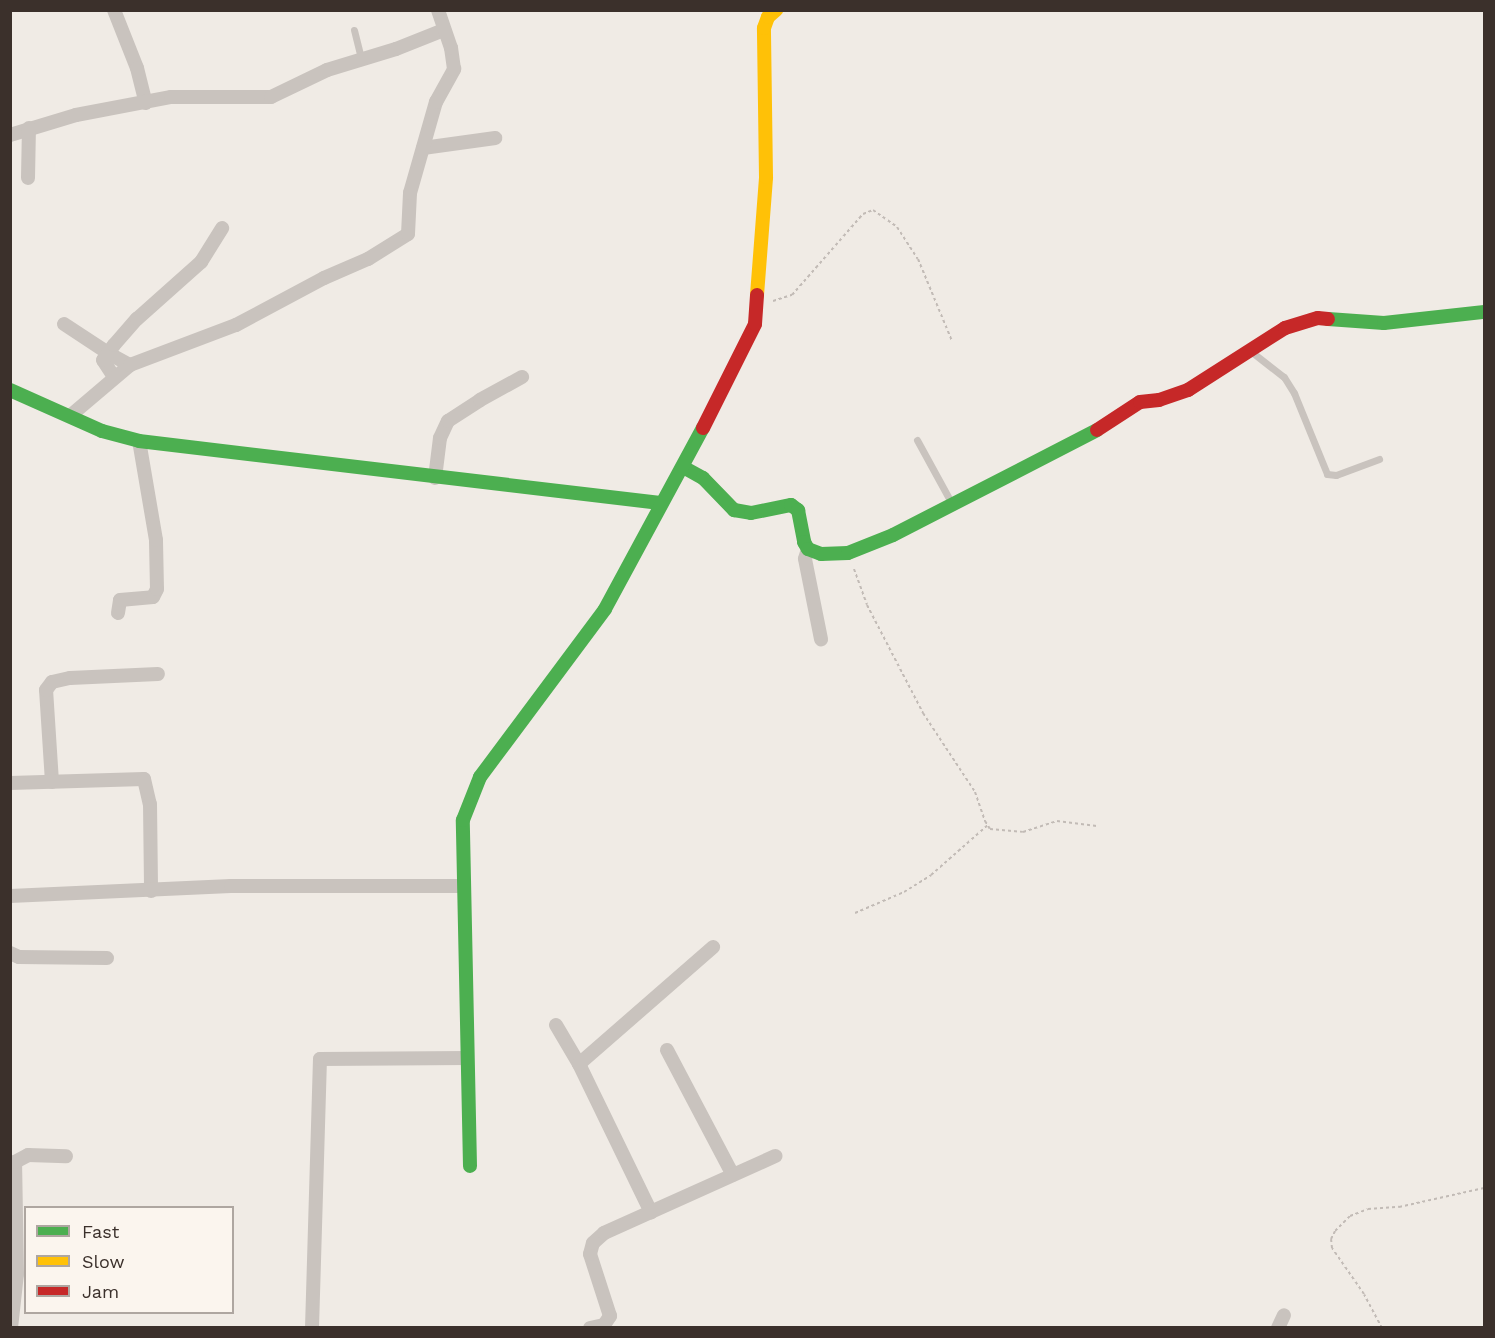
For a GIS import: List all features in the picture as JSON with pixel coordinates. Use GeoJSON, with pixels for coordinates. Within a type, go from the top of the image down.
{"type":"FeatureCollection","features":[{"type":"Feature","properties":{"kind":"street"},"geometry":{"type":"LineString","coordinates":[[114,10],[137,68],[146,103]]}},
{"type":"Feature","properties":{"kind":"street"},"geometry":{"type":"LineString","coordinates":[[70,416],[130,365],[236,326],[405,238],[410,230],[410,193],[436,102],[454,69],[438,10]]}},
{"type":"Feature","properties":{"kind":"street"},"geometry":{"type":"LineString","coordinates":[[470,1166],[463,820],[480,777],[605,609],[635,557],[660,503],[683,467],[755,324],[766,177],[764,28],[768,17],[776,10]]}},
{"type":"Feature","properties":{"kind":"street"},"geometry":{"type":"LineString","coordinates":[[11,134],[91,111],[185,95],[270,97],[327,70],[444,30]]}},
{"type":"Feature","properties":{"kind":"street"},"geometry":{"type":"LineString","coordinates":[[28,178],[29,128]]}},
{"type":"Feature","properties":{"kind":"street"},"geometry":{"type":"LineString","coordinates":[[423,148],[495,138]]}},
{"type":"Feature","properties":{"kind":"street"},"geometry":{"type":"LineString","coordinates":[[114,377],[103,360],[108,353],[137,319],[201,262],[222,228]]}},
{"type":"Feature","properties":{"kind":"street"},"geometry":{"type":"LineString","coordinates":[[683,467],[703,477],[734,510],[751,513],[785,504],[795,507],[808,549],[820,554],[848,552],[893,535],[1081,440],[1128,407],[1188,390],[1285,328],[1318,318],[1384,323],[1485,312]]}},
{"type":"Feature","properties":{"kind":"street"},"geometry":{"type":"LineString","coordinates":[[64,324],[130,365]]}},
{"type":"Feature","properties":{"kind":"street"},"geometry":{"type":"LineString","coordinates":[[435,478],[440,438],[448,421],[522,377]]}},
{"type":"Feature","properties":{"kind":"street"},"geometry":{"type":"LineString","coordinates":[[10,390],[102,431],[140,441],[435,478],[660,503]]}},
{"type":"Feature","properties":{"kind":"street"},"geometry":{"type":"LineString","coordinates":[[118,613],[120,600],[153,597],[157,589],[156,540],[140,441]]}},
{"type":"Feature","properties":{"kind":"street"},"geometry":{"type":"LineString","coordinates":[[808,549],[805,558],[821,639]]}},
{"type":"Feature","properties":{"kind":"street"},"geometry":{"type":"LineString","coordinates":[[52,782],[46,690],[52,682],[70,678],[158,674]]}},
{"type":"Feature","properties":{"kind":"street"},"geometry":{"type":"LineString","coordinates":[[10,783],[144,779],[150,804],[151,891]]}},
{"type":"Feature","properties":{"kind":"street"},"geometry":{"type":"LineString","coordinates":[[10,896],[231,886],[463,886]]}},
{"type":"Feature","properties":{"kind":"street"},"geometry":{"type":"LineString","coordinates":[[579,1064],[713,947]]}},
{"type":"Feature","properties":{"kind":"street"},"geometry":{"type":"LineString","coordinates":[[10,953],[20,957],[107,958]]}},
{"type":"Feature","properties":{"kind":"street"},"geometry":{"type":"LineString","coordinates":[[556,1025],[579,1064],[651,1212]]}},
{"type":"Feature","properties":{"kind":"street"},"geometry":{"type":"LineString","coordinates":[[667,1050],[734,1175]]}},
{"type":"Feature","properties":{"kind":"street"},"geometry":{"type":"LineString","coordinates":[[312,1328],[320,1059],[467,1058]]}},
{"type":"Feature","properties":{"kind":"street"},"geometry":{"type":"LineString","coordinates":[[11,1328],[17,1274],[15,1162],[28,1155],[66,1156]]}},
{"type":"Feature","properties":{"kind":"street"},"geometry":{"type":"LineString","coordinates":[[591,1328],[604,1325],[610,1316],[590,1254],[593,1243],[604,1233],[775,1156]]}},
{"type":"Feature","properties":{"kind":"lane"},"geometry":{"type":"LineString","coordinates":[[354,30],[361,59]]}},
{"type":"Feature","properties":{"kind":"lane"},"geometry":{"type":"LineString","coordinates":[[1248,350],[1284,377],[1294,393],[1327,474],[1336,475],[1379,459]]}},
{"type":"Feature","properties":{"kind":"lane"},"geometry":{"type":"LineString","coordinates":[[917,440],[952,505]]}},
{"type":"Feature","properties":{"kind":"path"},"geometry":{"type":"LineString","coordinates":[[758,303],[792,295],[863,214],[873,210],[897,227],[918,259],[952,341]]}},
{"type":"Feature","properties":{"kind":"path"},"geometry":{"type":"LineString","coordinates":[[848,552],[867,605],[889,648],[923,713],[975,792],[990,828],[1023,832],[1057,821],[1097,826]]}},
{"type":"Feature","properties":{"kind":"path"},"geometry":{"type":"LineString","coordinates":[[855,913],[904,892],[931,875],[988,825]]}},
{"type":"Feature","properties":{"kind":"path"},"geometry":{"type":"LineString","coordinates":[[1382,1328],[1364,1294],[1332,1248],[1331,1239],[1335,1231],[1350,1216],[1368,1209],[1399,1207],[1484,1188]]}},
{"type":"Feature","properties":{"kind":"traffic: fast"},"geometry":{"type":"LineString","coordinates":[[1328,319],[1384,323],[1484,312]]}},
{"type":"Feature","properties":{"kind":"traffic: fast"},"geometry":{"type":"LineString","coordinates":[[10,390],[102,431],[139,441],[660,503]]}},
{"type":"Feature","properties":{"kind":"traffic: fast"},"geometry":{"type":"LineString","coordinates":[[470,1166],[463,820],[480,777],[605,609],[703,428]]}},
{"type":"Feature","properties":{"kind":"traffic: fast"},"geometry":{"type":"LineString","coordinates":[[683,467],[703,478],[734,510],[751,513],[791,505],[798,510],[804,542],[808,549],[821,554],[848,553],[893,535],[1097,430]]}},
{"type":"Feature","properties":{"kind":"traffic: slow"},"geometry":{"type":"LineString","coordinates":[[757,295],[766,177],[764,28],[768,17],[776,10]]}},
{"type":"Feature","properties":{"kind":"traffic: jam"},"geometry":{"type":"LineString","coordinates":[[703,428],[755,324],[757,295]]}},
{"type":"Feature","properties":{"kind":"traffic: jam"},"geometry":{"type":"LineString","coordinates":[[1097,430],[1140,402],[1159,400],[1188,390],[1285,328],[1318,318],[1328,319]]}}]}
